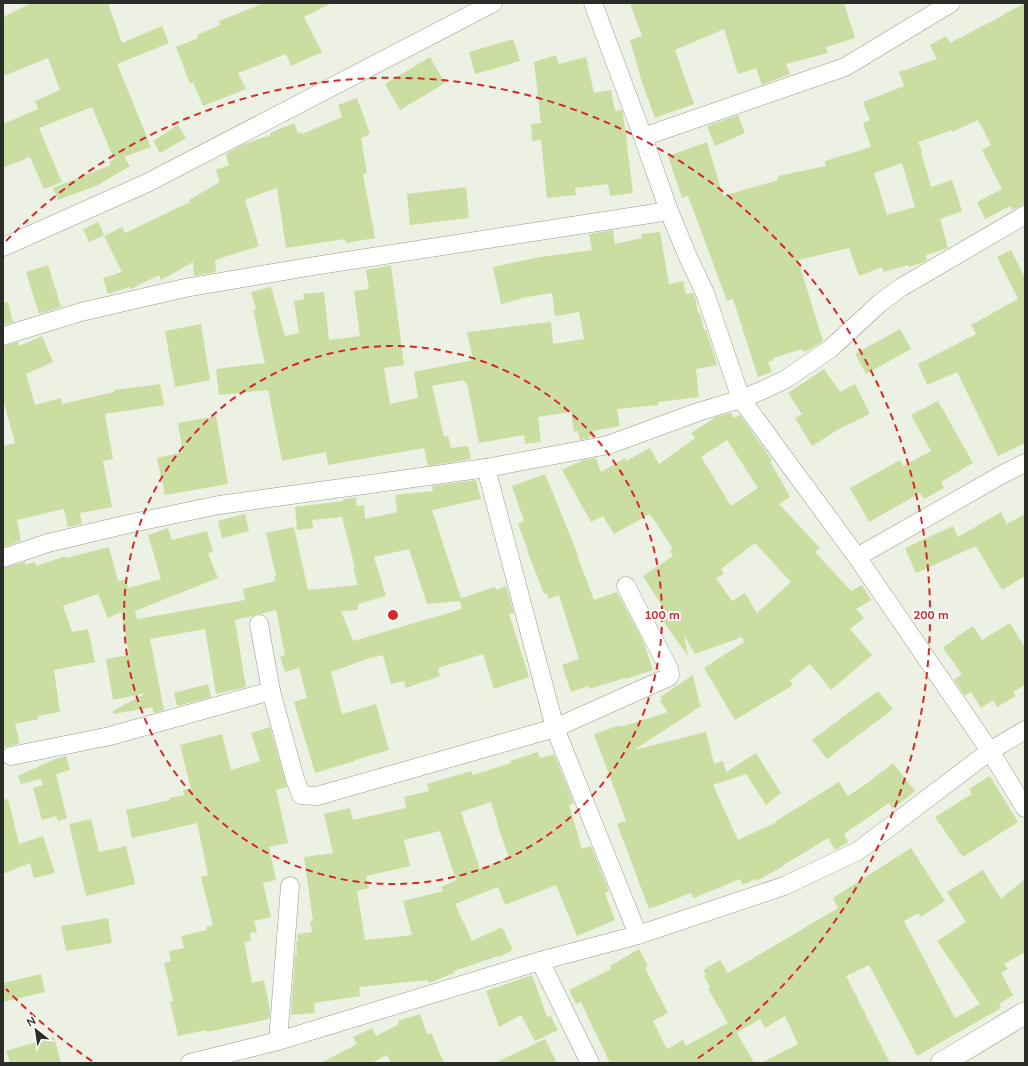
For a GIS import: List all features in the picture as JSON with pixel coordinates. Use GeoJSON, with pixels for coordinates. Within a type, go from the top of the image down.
{"type":"FeatureCollection","features":[{"type":"Feature","properties":{"kind":"street"},"geometry":{"type":"LineString","coordinates":[[3,247],[147,183],[493,3]]}},
{"type":"Feature","properties":{"kind":"street"},"geometry":{"type":"LineString","coordinates":[[593,3],[669,211],[705,293],[741,398],[857,557],[990,751],[1025,808]]}},
{"type":"Feature","properties":{"kind":"street"},"geometry":{"type":"LineString","coordinates":[[643,137],[845,67],[951,3]]}},
{"type":"Feature","properties":{"kind":"street"},"geometry":{"type":"LineString","coordinates":[[3,336],[81,312],[185,288],[314,266],[669,211]]}},
{"type":"Feature","properties":{"kind":"street"},"geometry":{"type":"LineString","coordinates":[[3,558],[48,543],[84,534],[219,505],[486,468],[608,445],[763,390],[786,379],[830,349],[880,303],[900,288],[1025,215]]}},
{"type":"Feature","properties":{"kind":"street"},"geometry":{"type":"LineString","coordinates":[[857,557],[1025,463]]}},
{"type":"Feature","properties":{"kind":"street"},"geometry":{"type":"LineString","coordinates":[[486,468],[555,728],[638,934]]}},
{"type":"Feature","properties":{"kind":"street"},"geometry":{"type":"LineString","coordinates":[[259,624],[271,692],[295,779],[301,795],[317,796],[555,728],[668,677],[670,675],[669,669],[626,586]]}},
{"type":"Feature","properties":{"kind":"street"},"geometry":{"type":"LineString","coordinates":[[11,756],[110,736],[271,692]]}},
{"type":"Feature","properties":{"kind":"street"},"geometry":{"type":"LineString","coordinates":[[190,1063],[278,1040],[540,961],[638,934],[784,886],[858,851],[990,751],[1025,730]]}},
{"type":"Feature","properties":{"kind":"street"},"geometry":{"type":"LineString","coordinates":[[278,1040],[290,886]]}},
{"type":"Feature","properties":{"kind":"street"},"geometry":{"type":"LineString","coordinates":[[540,961],[590,1063]]}},
{"type":"Feature","properties":{"kind":"street"},"geometry":{"type":"LineString","coordinates":[[942,1063],[1025,1013]]}},
{"type":"Feature","properties":{"kind":"building"},"geometry":{"type":"Polygon","coordinates":[[[31,3],[108,3],[122,43],[162,26],[169,43],[117,64],[151,147],[124,157],[130,166],[98,185],[58,200],[53,188],[111,165],[109,162],[114,159],[92,107],[39,128],[62,182],[44,189],[30,157],[3,168],[3,124],[38,109],[35,101],[60,90],[48,58],[3,76],[3,17],[31,3]]]}},
{"type":"Feature","properties":{"kind":"building"},"geometry":{"type":"Polygon","coordinates":[[[264,3],[332,3],[304,17],[322,52],[291,66],[286,54],[238,73],[246,89],[203,106],[193,82],[190,84],[176,47],[198,38],[197,35],[220,25],[219,21],[264,3]]]}},
{"type":"Feature","properties":{"kind":"building"},"geometry":{"type":"Polygon","coordinates":[[[630,3],[844,3],[855,38],[826,47],[828,53],[786,64],[790,74],[762,85],[756,68],[738,74],[724,29],[675,50],[694,104],[655,118],[641,79],[630,40],[642,36],[630,3]]]}},
{"type":"Feature","properties":{"kind":"building"},"geometry":{"type":"Polygon","coordinates":[[[1025,3],[1025,204],[1012,210],[1010,206],[985,219],[977,202],[1002,189],[982,150],[991,145],[978,120],[952,132],[952,130],[918,142],[931,187],[952,180],[962,211],[940,219],[948,248],[926,255],[927,260],[922,263],[909,267],[908,265],[884,272],[882,267],[859,276],[849,248],[798,260],[823,341],[804,352],[802,349],[773,358],[774,360],[768,362],[772,372],[758,377],[733,299],[727,301],[688,196],[682,198],[668,156],[707,142],[723,196],[778,180],[778,176],[826,166],[825,161],[871,147],[863,123],[870,120],[863,102],[904,86],[899,72],[937,59],[930,45],[946,36],[950,43],[1025,3]],[[902,163],[874,173],[887,215],[915,207],[902,163]]]}},
{"type":"Feature","properties":{"kind":"building"},"geometry":{"type":"Polygon","coordinates":[[[513,39],[520,61],[475,74],[469,52],[513,39]]]}},
{"type":"Feature","properties":{"kind":"building"},"geometry":{"type":"Polygon","coordinates":[[[556,55],[559,64],[586,57],[594,93],[611,90],[615,111],[622,110],[623,113],[633,193],[610,196],[608,184],[575,188],[576,195],[547,198],[541,140],[532,141],[531,124],[541,123],[534,62],[556,55]]]}},
{"type":"Feature","properties":{"kind":"building"},"geometry":{"type":"Polygon","coordinates":[[[430,57],[445,83],[400,110],[385,84],[430,57]]]}},
{"type":"Feature","properties":{"kind":"building"},"geometry":{"type":"Polygon","coordinates":[[[357,98],[370,134],[361,138],[367,173],[363,174],[375,238],[346,243],[345,239],[286,248],[277,188],[245,200],[259,246],[215,260],[216,272],[194,276],[193,262],[161,280],[159,275],[131,289],[130,287],[108,294],[103,278],[122,272],[104,236],[122,227],[125,233],[190,202],[189,200],[220,182],[216,170],[229,165],[226,154],[244,144],[271,135],[270,133],[294,123],[298,133],[301,132],[302,134],[342,117],[338,105],[357,98]]]}},
{"type":"Feature","properties":{"kind":"building"},"geometry":{"type":"Polygon","coordinates":[[[738,115],[745,133],[715,146],[707,126],[738,115]]]}},
{"type":"Feature","properties":{"kind":"building"},"geometry":{"type":"Polygon","coordinates":[[[178,125],[186,138],[160,153],[153,141],[178,125]]]}},
{"type":"Feature","properties":{"kind":"building"},"geometry":{"type":"Polygon","coordinates":[[[466,187],[469,218],[410,225],[407,194],[466,187]]]}},
{"type":"Feature","properties":{"kind":"building"},"geometry":{"type":"Polygon","coordinates":[[[98,222],[104,235],[89,242],[83,229],[98,222]]]}},
{"type":"Feature","properties":{"kind":"building"},"geometry":{"type":"Polygon","coordinates":[[[613,230],[615,244],[642,238],[641,234],[660,232],[669,284],[683,281],[686,294],[693,293],[695,296],[698,313],[700,313],[704,330],[706,330],[717,365],[696,369],[699,397],[658,402],[658,405],[617,409],[620,426],[593,431],[594,436],[580,440],[578,431],[574,432],[571,412],[538,417],[541,442],[525,444],[524,435],[479,443],[467,383],[465,383],[464,380],[432,386],[444,437],[448,436],[451,448],[468,446],[471,459],[428,466],[424,448],[328,465],[326,452],[282,461],[268,390],[219,395],[216,369],[265,363],[253,310],[256,309],[251,292],[271,287],[285,336],[299,333],[294,301],[304,299],[303,294],[324,292],[329,340],[360,336],[354,291],[369,289],[366,270],[391,265],[404,365],[384,368],[390,404],[418,398],[414,372],[473,360],[467,332],[551,322],[553,344],[584,339],[579,312],[555,316],[552,293],[521,298],[501,304],[493,267],[540,257],[592,250],[589,234],[613,230]]]}},
{"type":"Feature","properties":{"kind":"building"},"geometry":{"type":"Polygon","coordinates":[[[1011,250],[1025,278],[1025,443],[998,456],[957,372],[927,385],[918,364],[976,334],[971,325],[1018,299],[997,257],[1011,250]]]}},
{"type":"Feature","properties":{"kind":"building"},"geometry":{"type":"Polygon","coordinates":[[[48,265],[61,307],[39,314],[26,272],[48,265]]]}},
{"type":"Feature","properties":{"kind":"building"},"geometry":{"type":"Polygon","coordinates":[[[3,302],[8,302],[13,322],[3,325],[3,302]]]}},
{"type":"Feature","properties":{"kind":"building"},"geometry":{"type":"Polygon","coordinates":[[[201,324],[210,380],[175,387],[165,331],[201,324]]]}},
{"type":"Feature","properties":{"kind":"building"},"geometry":{"type":"Polygon","coordinates":[[[900,329],[911,349],[866,374],[855,354],[900,329]]]}},
{"type":"Feature","properties":{"kind":"building"},"geometry":{"type":"Polygon","coordinates":[[[42,336],[53,362],[26,374],[35,405],[61,398],[62,404],[114,392],[114,390],[160,384],[164,405],[105,414],[113,459],[103,461],[112,507],[80,513],[82,524],[68,527],[64,509],[17,520],[21,541],[3,547],[3,446],[15,443],[3,399],[3,346],[18,342],[19,346],[42,336]]]}},
{"type":"Feature","properties":{"kind":"building"},"geometry":{"type":"Polygon","coordinates":[[[824,369],[840,392],[855,384],[870,414],[839,429],[812,446],[795,418],[802,414],[788,393],[824,369]]]}},
{"type":"Feature","properties":{"kind":"building"},"geometry":{"type":"Polygon","coordinates":[[[938,401],[973,463],[941,482],[944,488],[924,499],[920,493],[869,522],[850,488],[900,460],[903,466],[931,451],[911,415],[938,401]]]}},
{"type":"Feature","properties":{"kind":"building"},"geometry":{"type":"Polygon","coordinates":[[[731,413],[734,418],[740,415],[772,460],[770,461],[790,497],[779,504],[820,548],[815,552],[851,591],[862,585],[871,600],[856,609],[864,618],[850,629],[872,655],[831,690],[810,664],[790,680],[793,685],[735,720],[704,668],[744,642],[742,637],[695,654],[684,635],[688,656],[663,621],[669,617],[643,576],[673,556],[670,550],[673,549],[650,514],[614,534],[603,516],[591,522],[562,470],[583,460],[596,458],[601,472],[625,458],[626,461],[650,448],[659,464],[695,438],[691,433],[716,417],[731,413]],[[727,440],[701,457],[731,506],[758,488],[727,440]],[[755,543],[721,569],[724,574],[716,578],[732,601],[745,593],[757,613],[791,582],[755,543]]]}},
{"type":"Feature","properties":{"kind":"building"},"geometry":{"type":"Polygon","coordinates":[[[216,416],[228,484],[165,495],[157,458],[183,452],[178,423],[216,416]]]}},
{"type":"Feature","properties":{"kind":"building"},"geometry":{"type":"Polygon","coordinates":[[[545,474],[578,555],[594,600],[617,592],[643,641],[653,670],[589,689],[588,686],[571,692],[562,665],[579,659],[559,595],[549,599],[546,593],[544,594],[518,524],[524,521],[512,486],[545,474]]]}},
{"type":"Feature","properties":{"kind":"building"},"geometry":{"type":"Polygon","coordinates":[[[476,480],[481,499],[432,510],[461,598],[495,587],[496,590],[506,586],[514,613],[509,614],[529,677],[494,689],[483,654],[438,668],[440,676],[406,688],[404,681],[391,684],[383,655],[331,672],[342,714],[376,704],[389,750],[315,773],[294,702],[307,698],[299,668],[285,672],[280,657],[285,655],[276,610],[235,620],[246,687],[216,694],[205,629],[150,639],[164,710],[154,713],[152,707],[114,714],[113,711],[146,693],[113,700],[106,659],[129,655],[121,612],[108,618],[98,594],[63,606],[72,632],[88,629],[95,662],[54,670],[60,712],[38,716],[38,719],[15,724],[20,743],[3,748],[3,568],[25,562],[25,565],[35,562],[36,566],[66,556],[66,558],[109,547],[118,581],[126,579],[128,588],[161,579],[148,535],[168,528],[172,540],[207,531],[213,552],[208,553],[218,578],[135,611],[137,619],[245,600],[243,589],[275,581],[274,576],[276,576],[266,533],[294,527],[308,590],[358,585],[342,517],[312,520],[313,528],[297,530],[295,507],[343,501],[342,500],[356,497],[357,506],[364,505],[365,519],[397,512],[395,495],[433,491],[432,486],[476,480]],[[409,549],[374,557],[386,596],[358,604],[358,610],[341,611],[353,641],[462,609],[460,601],[427,604],[409,549]]]}},
{"type":"Feature","properties":{"kind":"building"},"geometry":{"type":"Polygon","coordinates":[[[1001,512],[1007,524],[1025,514],[1025,576],[1002,590],[976,546],[916,573],[905,548],[953,526],[958,537],[1001,512]]]}},
{"type":"Feature","properties":{"kind":"building"},"geometry":{"type":"Polygon","coordinates":[[[245,514],[249,531],[222,538],[218,521],[245,514]]]}},
{"type":"Feature","properties":{"kind":"building"},"geometry":{"type":"Polygon","coordinates":[[[1010,623],[1025,648],[1025,685],[1013,692],[1016,696],[997,707],[993,700],[981,708],[971,692],[965,696],[954,680],[962,674],[943,648],[973,626],[982,640],[1010,623]]]}},
{"type":"Feature","properties":{"kind":"building"},"geometry":{"type":"Polygon","coordinates":[[[693,675],[699,701],[697,702],[699,702],[701,706],[634,750],[706,732],[714,764],[723,761],[726,772],[756,753],[781,793],[766,805],[746,774],[713,785],[738,840],[777,822],[776,821],[839,782],[848,796],[893,763],[915,791],[893,809],[889,803],[844,834],[848,842],[835,850],[828,838],[782,867],[756,881],[755,879],[742,885],[740,879],[694,898],[691,893],[649,909],[617,824],[626,821],[594,734],[620,725],[621,727],[668,712],[660,701],[662,699],[660,697],[693,675]]]}},
{"type":"Feature","properties":{"kind":"building"},"geometry":{"type":"Polygon","coordinates":[[[208,684],[211,697],[177,706],[174,693],[208,684]]]}},
{"type":"Feature","properties":{"kind":"building"},"geometry":{"type":"Polygon","coordinates":[[[878,691],[893,709],[827,759],[812,740],[878,691]]]}},
{"type":"Feature","properties":{"kind":"building"},"geometry":{"type":"Polygon","coordinates":[[[270,727],[287,787],[276,790],[288,843],[269,847],[276,880],[263,883],[271,917],[254,921],[257,932],[250,933],[251,941],[244,942],[252,983],[264,980],[270,1009],[269,1019],[207,1032],[206,1030],[178,1036],[170,1002],[173,1001],[164,963],[171,961],[169,951],[184,948],[181,936],[207,930],[206,927],[213,925],[201,877],[208,875],[197,823],[132,838],[126,810],[170,800],[169,798],[184,795],[183,790],[191,789],[180,745],[222,734],[231,770],[260,761],[251,733],[270,727]]]}},
{"type":"Feature","properties":{"kind":"building"},"geometry":{"type":"Polygon","coordinates":[[[538,752],[540,758],[554,754],[574,803],[569,805],[582,849],[591,846],[609,891],[605,893],[615,920],[577,936],[556,885],[505,905],[498,887],[455,904],[472,941],[502,927],[513,950],[499,957],[498,956],[454,971],[454,973],[429,983],[427,980],[359,987],[360,996],[314,1003],[315,1013],[291,1015],[295,954],[297,954],[296,942],[298,942],[297,934],[312,932],[310,922],[313,921],[304,857],[333,853],[324,814],[350,808],[353,820],[406,808],[404,797],[429,791],[427,784],[471,771],[473,775],[511,763],[510,761],[538,752]],[[491,802],[461,812],[480,869],[509,857],[491,802]],[[440,831],[404,840],[410,866],[366,876],[369,888],[357,891],[365,940],[412,935],[403,901],[443,891],[441,887],[456,880],[440,831]]]}},
{"type":"Feature","properties":{"kind":"building"},"geometry":{"type":"Polygon","coordinates":[[[66,756],[70,770],[56,774],[67,818],[58,821],[56,816],[42,820],[33,788],[43,785],[41,779],[21,784],[18,776],[55,759],[66,756]]]}},
{"type":"Feature","properties":{"kind":"building"},"geometry":{"type":"Polygon","coordinates":[[[990,776],[1018,822],[963,857],[935,817],[972,794],[969,789],[990,776]]]}},
{"type":"Feature","properties":{"kind":"building"},"geometry":{"type":"Polygon","coordinates":[[[8,799],[19,844],[43,836],[55,873],[34,878],[30,863],[3,874],[3,800],[8,799]]]}},
{"type":"Feature","properties":{"kind":"building"},"geometry":{"type":"Polygon","coordinates":[[[91,819],[99,852],[126,846],[135,884],[86,896],[69,824],[91,819]]]}},
{"type":"Feature","properties":{"kind":"building"},"geometry":{"type":"Polygon","coordinates":[[[911,848],[945,901],[921,917],[918,913],[904,921],[955,1018],[980,1004],[937,941],[966,922],[947,892],[983,870],[1001,899],[1025,879],[1025,952],[1004,964],[1008,969],[1001,973],[1013,995],[999,1004],[1001,1008],[917,1056],[869,965],[846,976],[890,1063],[761,1063],[798,1044],[785,1016],[765,1028],[760,1019],[737,1033],[754,1063],[610,1063],[581,1002],[576,1004],[569,990],[611,969],[610,966],[639,949],[648,966],[645,968],[668,1013],[653,1021],[667,1049],[683,1040],[686,1046],[728,1023],[708,989],[710,987],[704,976],[706,975],[703,970],[720,960],[728,973],[838,908],[833,898],[911,848]]]}},
{"type":"Feature","properties":{"kind":"building"},"geometry":{"type":"Polygon","coordinates":[[[108,918],[112,943],[66,951],[61,926],[108,918]]]}},
{"type":"Feature","properties":{"kind":"building"},"geometry":{"type":"Polygon","coordinates":[[[41,974],[45,992],[3,1002],[3,983],[41,974]]]}},
{"type":"Feature","properties":{"kind":"building"},"geometry":{"type":"Polygon","coordinates":[[[532,975],[547,1017],[550,1015],[558,1030],[535,1041],[521,1015],[499,1027],[486,991],[532,975]]]}},
{"type":"Feature","properties":{"kind":"building"},"geometry":{"type":"Polygon","coordinates":[[[420,1014],[427,1034],[431,1033],[444,1063],[391,1063],[387,1055],[371,1063],[321,1063],[357,1044],[353,1037],[372,1028],[376,1036],[399,1024],[398,1021],[420,1014]]]}},
{"type":"Feature","properties":{"kind":"building"},"geometry":{"type":"Polygon","coordinates":[[[54,1037],[61,1063],[10,1063],[6,1051],[54,1037]]]}},
{"type":"Feature","properties":{"kind":"building"},"geometry":{"type":"Polygon","coordinates":[[[545,1039],[557,1063],[495,1063],[545,1039]]]}}]}
